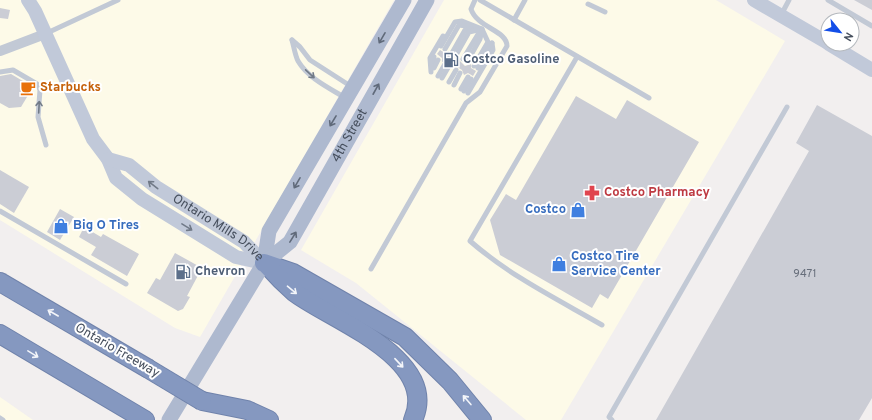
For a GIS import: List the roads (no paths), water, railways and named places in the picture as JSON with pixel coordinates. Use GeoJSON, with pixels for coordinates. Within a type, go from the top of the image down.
{"type":"FeatureCollection","features":[{"type":"Feature","properties":{"kind":"highway"},"geometry":{"type":"LineString","coordinates":[[264,263],[294,292],[382,345],[401,364],[411,378],[417,394],[417,405],[414,420]]}},
{"type":"Feature","properties":{"kind":"highway"},"geometry":{"type":"LineString","coordinates":[[264,263],[293,273],[405,337],[450,381],[482,420]]}},
{"type":"Feature","properties":{"kind":"highway","name":"Ontario Freeway"},"geometry":{"type":"LineString","coordinates":[[0,282],[202,401],[227,413]]}},
{"type":"Feature","properties":{"kind":"highway"},"geometry":{"type":"LineString","coordinates":[[0,334],[66,373],[125,415],[145,420]]}},
{"type":"Feature","properties":{"kind":"highway"},"geometry":{"type":"LineString","coordinates":[[227,413],[247,410],[269,420]]}},
{"type":"Feature","properties":{"kind":"main road","name":"4th Street"},"geometry":{"type":"LineString","coordinates":[[264,263],[269,231],[404,0]]}},
{"type":"Feature","properties":{"kind":"main road","name":"4th Street"},"geometry":{"type":"LineString","coordinates":[[169,420],[264,263],[290,242],[427,0]]}},
{"type":"Feature","properties":{"kind":"street","name":"Ontario Mills Drive"},"geometry":{"type":"LineString","coordinates":[[28,0],[93,139],[108,159],[116,178],[142,199],[236,257],[264,263]]}},
{"type":"Feature","properties":{"kind":"street"},"geometry":{"type":"LineString","coordinates":[[754,0],[820,39]]}},
{"type":"Feature","properties":{"kind":"street"},"geometry":{"type":"LineString","coordinates":[[0,52],[45,34]]}},
{"type":"Feature","properties":{"kind":"street"},"geometry":{"type":"LineString","coordinates":[[842,52],[872,70]]}},
{"type":"Feature","properties":{"kind":"lane"},"geometry":{"type":"LineString","coordinates":[[45,34],[118,0]]}},
{"type":"Feature","properties":{"kind":"lane"},"geometry":{"type":"LineString","coordinates":[[469,78],[464,91],[493,50],[492,43],[483,27],[472,14],[471,9],[475,0]]}},
{"type":"Feature","properties":{"kind":"lane"},"geometry":{"type":"LineString","coordinates":[[480,0],[649,98]]}},
{"type":"Feature","properties":{"kind":"lane"},"geometry":{"type":"LineString","coordinates":[[514,20],[525,0]]}},
{"type":"Feature","properties":{"kind":"lane"},"geometry":{"type":"LineString","coordinates":[[780,15],[789,0]]}},
{"type":"Feature","properties":{"kind":"lane"},"geometry":{"type":"LineString","coordinates":[[828,0],[872,26]]}},
{"type":"Feature","properties":{"kind":"lane"},"geometry":{"type":"LineString","coordinates":[[588,4],[605,12]]}},
{"type":"Feature","properties":{"kind":"lane"},"geometry":{"type":"LineString","coordinates":[[371,269],[466,103],[480,92],[507,46],[507,41],[504,36],[483,27],[462,21],[454,22],[450,24],[430,58],[432,72],[436,58]]}},
{"type":"Feature","properties":{"kind":"lane"},"geometry":{"type":"LineString","coordinates":[[454,22],[443,48],[459,25],[483,27]]}},
{"type":"Feature","properties":{"kind":"lane"},"geometry":{"type":"LineString","coordinates":[[454,54],[469,32],[483,27]]}},
{"type":"Feature","properties":{"kind":"lane"},"geometry":{"type":"LineString","coordinates":[[465,60],[480,39],[483,27]]}},
{"type":"Feature","properties":{"kind":"lane"},"geometry":{"type":"LineString","coordinates":[[483,27],[488,42],[476,67],[492,43]]}},
{"type":"Feature","properties":{"kind":"lane"},"geometry":{"type":"LineString","coordinates":[[292,40],[300,47],[310,60],[350,93],[316,79],[306,71],[298,61],[292,40]]}},
{"type":"Feature","properties":{"kind":"lane"},"geometry":{"type":"LineString","coordinates":[[577,57],[470,240],[490,258],[533,287],[602,326]]}},
{"type":"Feature","properties":{"kind":"lane"},"geometry":{"type":"LineString","coordinates":[[440,77],[447,65]]}},
{"type":"Feature","properties":{"kind":"lane"},"geometry":{"type":"LineString","coordinates":[[0,72],[13,70],[37,84],[40,90],[38,117],[46,145]]}},
{"type":"Feature","properties":{"kind":"lane"},"geometry":{"type":"LineString","coordinates":[[452,84],[458,72]]}},
{"type":"Feature","properties":{"kind":"lane"},"geometry":{"type":"LineString","coordinates":[[612,420],[609,417],[787,107]]}},
{"type":"Feature","properties":{"kind":"lane"},"geometry":{"type":"LineString","coordinates":[[0,211],[126,284]]}},
{"type":"Feature","properties":{"kind":"place","name":"Costco Gasoline"},"geometry":{"type":"Point","coordinates":[451,60]}},
{"type":"Feature","properties":{"kind":"place","name":"Starbucks"},"geometry":{"type":"Point","coordinates":[28,88]}},
{"type":"Feature","properties":{"kind":"place","name":"Costco Pharmacy"},"geometry":{"type":"Point","coordinates":[592,193]}},
{"type":"Feature","properties":{"kind":"place","name":"Costco"},"geometry":{"type":"Point","coordinates":[578,210]}},
{"type":"Feature","properties":{"kind":"place","name":"Big O Tires"},"geometry":{"type":"Point","coordinates":[61,226]}},
{"type":"Feature","properties":{"kind":"place","name":"Costco Tire Service Center"},"geometry":{"type":"Point","coordinates":[559,264]}},
{"type":"Feature","properties":{"kind":"place","name":"Chevron"},"geometry":{"type":"Point","coordinates":[183,272]}}]}
